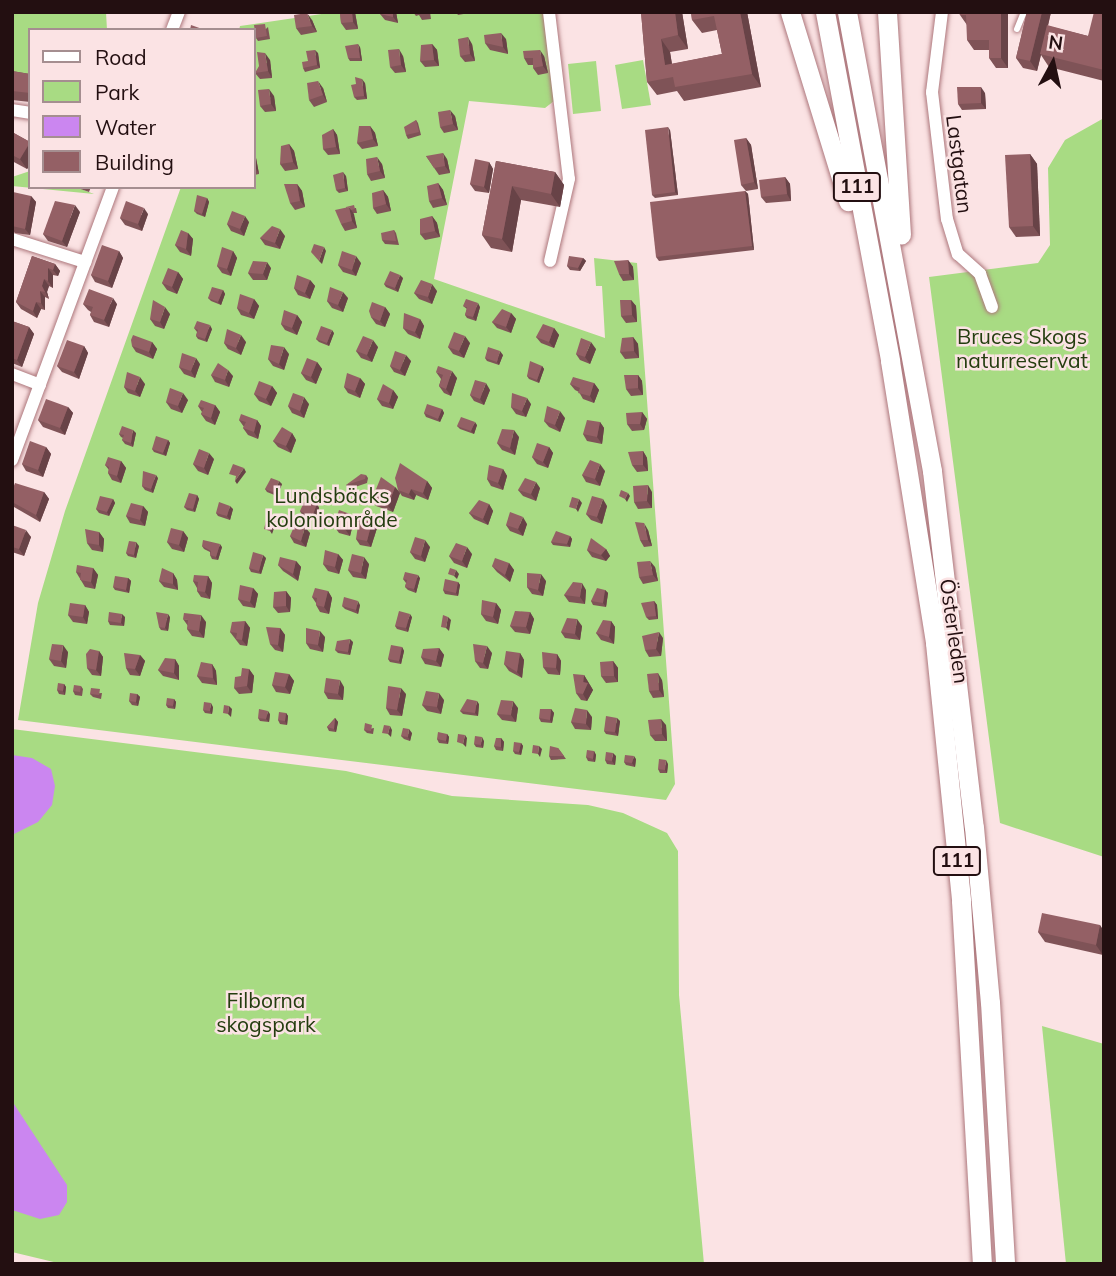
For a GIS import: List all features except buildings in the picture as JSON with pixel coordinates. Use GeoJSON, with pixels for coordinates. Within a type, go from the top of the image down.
{"type":"FeatureCollection","features":[{"type":"Feature","properties":{"kind":"main road"},"geometry":{"type":"LineString","coordinates":[[790,12],[842,176],[890,361]]}},
{"type":"Feature","properties":{"kind":"main road","name":"Österleden"},"geometry":{"type":"LineString","coordinates":[[825,12],[890,361],[935,643],[961,901],[971,1117],[982,1264]]}},
{"type":"Feature","properties":{"kind":"main road","name":"Österleden"},"geometry":{"type":"LineString","coordinates":[[847,12],[932,471],[974,827],[1005,1264]]}},
{"type":"Feature","properties":{"kind":"main road"},"geometry":{"type":"LineString","coordinates":[[887,12],[905,316]]}},
{"type":"Feature","properties":{"kind":"main road"},"geometry":{"type":"LineString","coordinates":[[994,1090],[1016,1264]]}},
{"type":"Feature","properties":{"kind":"main road"},"geometry":{"type":"LineString","coordinates":[[968,1264],[971,1117]]}},
{"type":"Feature","properties":{"kind":"street"},"geometry":{"type":"LineString","coordinates":[[550,12],[569,179],[550,261]]}},
{"type":"Feature","properties":{"kind":"street","name":"Lastgatan"},"geometry":{"type":"LineString","coordinates":[[942,12],[932,92],[945,208],[958,254],[980,274],[992,307]]}},
{"type":"Feature","properties":{"kind":"street"},"geometry":{"type":"LineString","coordinates":[[12,460],[112,189]]}},
{"type":"Feature","properties":{"kind":"street"},"geometry":{"type":"LineString","coordinates":[[12,239],[85,262]]}},
{"type":"Feature","properties":{"kind":"street"},"geometry":{"type":"LineString","coordinates":[[12,374],[40,385]]}},
{"type":"Feature","properties":{"kind":"lane"},"geometry":{"type":"LineString","coordinates":[[1017,29],[1024,12]]}},
{"type":"Feature","properties":{"kind":"green space"},"geometry":{"type":"Polygon","coordinates":[[[12,12],[106,12],[107,28],[28,28],[28,75],[12,72],[12,12]]]}},
{"type":"Feature","properties":{"kind":"green space","name":"Lundsbäcks koloniområde"},"geometry":{"type":"Polygon","coordinates":[[[335,12],[543,12],[554,101],[545,108],[469,101],[434,279],[605,338],[602,286],[596,286],[594,258],[637,263],[675,784],[666,800],[18,720],[38,603],[65,511],[180,189],[256,189],[256,28],[240,26],[335,12]]]}},
{"type":"Feature","properties":{"kind":"green space"},"geometry":{"type":"Polygon","coordinates":[[[643,60],[651,105],[622,109],[615,65],[643,60]]]}},
{"type":"Feature","properties":{"kind":"green space"},"geometry":{"type":"Polygon","coordinates":[[[596,61],[601,111],[573,114],[568,64],[596,61]]]}},
{"type":"Feature","properties":{"kind":"green space","name":"Bruces Skogs naturreservat"},"geometry":{"type":"Polygon","coordinates":[[[1104,118],[1104,857],[1000,823],[929,277],[1038,263],[1050,245],[1048,168],[1065,140],[1104,118]]]}},
{"type":"Feature","properties":{"kind":"green space"},"geometry":{"type":"Polygon","coordinates":[[[28,172],[28,188],[12,186],[12,177],[28,172]]]}},
{"type":"Feature","properties":{"kind":"green space"},"geometry":{"type":"Polygon","coordinates":[[[43,189],[81,189],[94,194],[43,189]]]}},
{"type":"Feature","properties":{"kind":"green space","name":"Filborna skogspark"},"geometry":{"type":"Polygon","coordinates":[[[12,729],[346,771],[452,796],[588,805],[623,813],[667,833],[678,851],[679,995],[704,1264],[62,1264],[12,1252],[12,729]]]}},
{"type":"Feature","properties":{"kind":"green space"},"geometry":{"type":"Polygon","coordinates":[[[1042,1026],[1104,1044],[1104,1264],[1066,1264],[1042,1026]]]}},
{"type":"Feature","properties":{"kind":"water"},"geometry":{"type":"Polygon","coordinates":[[[12,755],[32,758],[51,769],[55,786],[52,805],[38,822],[12,835],[12,755]]]}},
{"type":"Feature","properties":{"kind":"water"},"geometry":{"type":"Polygon","coordinates":[[[12,1101],[67,1185],[67,1202],[59,1215],[40,1219],[12,1210],[12,1101]]]}}]}
